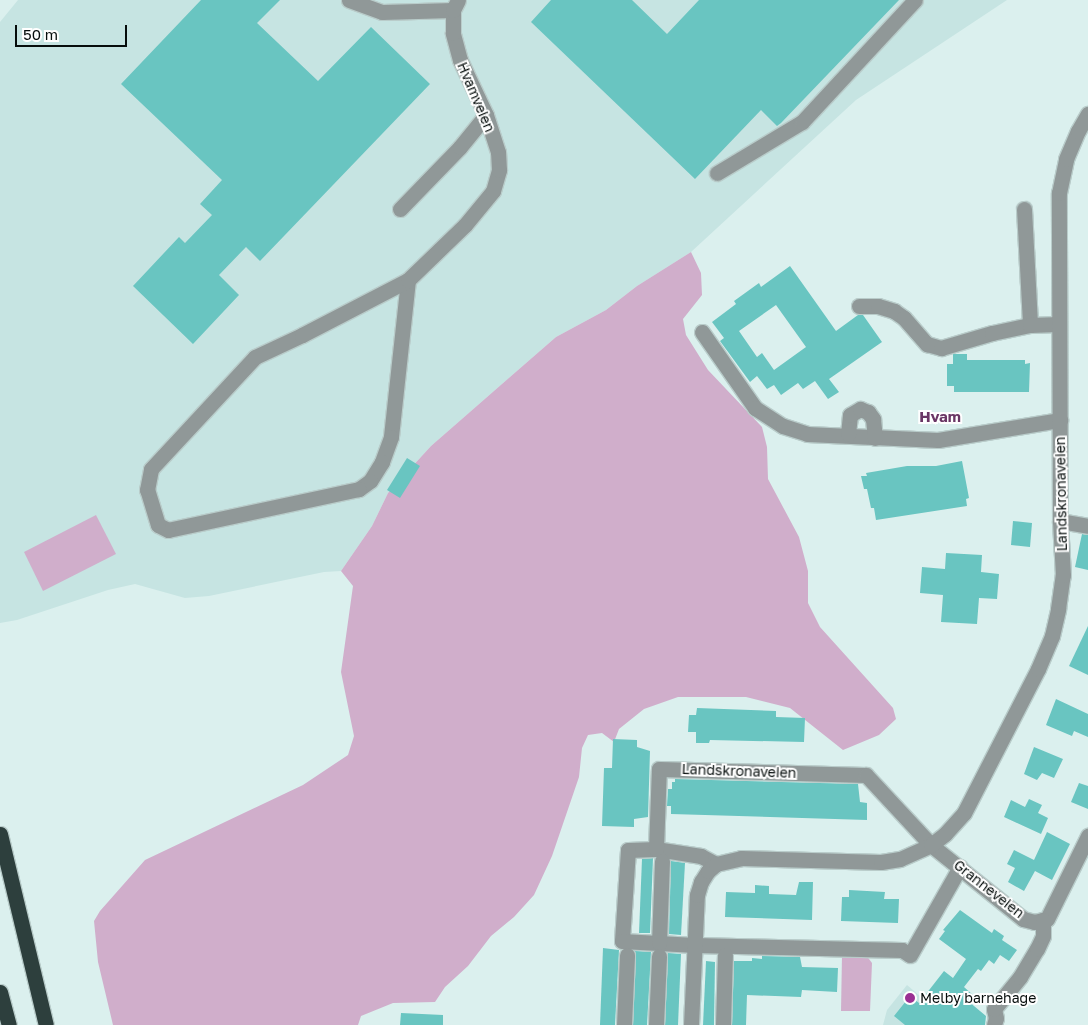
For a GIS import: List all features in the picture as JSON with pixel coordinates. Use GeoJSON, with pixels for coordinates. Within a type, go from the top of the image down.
{"type":"FeatureCollection","features":[{"type":"Feature","properties":{"kind":"highway"},"geometry":{"type":"LineString","coordinates":[[0,834],[46,1025]]}},
{"type":"Feature","properties":{"kind":"highway"},"geometry":{"type":"LineString","coordinates":[[0,992],[8,1025]]}},
{"type":"Feature","properties":{"kind":"street"},"geometry":{"type":"LineString","coordinates":[[349,0],[370,9],[398,13],[456,5]]}},
{"type":"Feature","properties":{"kind":"street"},"geometry":{"type":"LineString","coordinates":[[717,173],[802,122],[915,0]]}},
{"type":"Feature","properties":{"kind":"street","name":"Hvamveien"},"geometry":{"type":"LineString","coordinates":[[408,280],[392,438],[382,462],[370,481],[359,488],[168,530],[158,525],[147,490],[151,469],[255,357],[302,336],[408,280],[466,225],[492,191],[499,170],[498,152],[486,115],[460,60],[452,33],[456,5]]}},
{"type":"Feature","properties":{"kind":"street","name":"Landskronaveien"},"geometry":{"type":"LineString","coordinates":[[716,864],[741,858],[881,862],[900,859],[931,845],[945,834],[964,813],[1038,669],[1052,636],[1063,575],[1060,521],[1059,193],[1066,159],[1078,131],[1088,114]]}},
{"type":"Feature","properties":{"kind":"street"},"geometry":{"type":"LineString","coordinates":[[400,209],[460,147],[486,115]]}},
{"type":"Feature","properties":{"kind":"street"},"geometry":{"type":"LineString","coordinates":[[1024,209],[1030,325]]}},
{"type":"Feature","properties":{"kind":"street"},"geometry":{"type":"LineString","coordinates":[[859,306],[878,306],[894,311],[904,318],[927,344],[941,348],[992,333],[1030,325],[1059,324]]}},
{"type":"Feature","properties":{"kind":"street"},"geometry":{"type":"LineString","coordinates":[[702,332],[755,408],[783,426],[807,434],[848,434],[875,438],[938,440],[1060,420]]}},
{"type":"Feature","properties":{"kind":"street"},"geometry":{"type":"LineString","coordinates":[[848,434],[850,415],[860,409],[868,412],[873,419],[875,438]]}},
{"type":"Feature","properties":{"kind":"street"},"geometry":{"type":"LineString","coordinates":[[1060,521],[1088,526]]}},
{"type":"Feature","properties":{"kind":"street","name":"Landskronaveien"},"geometry":{"type":"LineString","coordinates":[[659,855],[659,769],[866,775],[931,845]]}},
{"type":"Feature","properties":{"kind":"street","name":"Granneveien"},"geometry":{"type":"LineString","coordinates":[[931,845],[1023,919],[1034,922],[1047,919],[1088,836]]}},
{"type":"Feature","properties":{"kind":"street"},"geometry":{"type":"LineString","coordinates":[[691,1025],[695,945],[698,895],[701,882],[716,864],[701,856],[659,855],[628,850],[622,941],[659,950],[695,945],[902,950],[910,955],[960,867]]}},
{"type":"Feature","properties":{"kind":"street"},"geometry":{"type":"LineString","coordinates":[[656,1025],[659,950],[659,855]]}},
{"type":"Feature","properties":{"kind":"street"},"geometry":{"type":"LineString","coordinates":[[994,1025],[996,1018],[994,1009],[1020,978],[1037,949],[1043,936],[1043,920]]}},
{"type":"Feature","properties":{"kind":"street"},"geometry":{"type":"LineString","coordinates":[[624,1025],[627,955]]}},
{"type":"Feature","properties":{"kind":"street"},"geometry":{"type":"LineString","coordinates":[[722,1025],[725,955]]}},
{"type":"Feature","properties":{"kind":"shaded area"},"geometry":{"type":"Polygon","coordinates":[[[18,0],[1007,0],[856,100],[691,252],[637,286],[606,310],[556,337],[431,446],[388,493],[372,526],[341,571],[324,572],[209,596],[185,598],[135,584],[108,590],[17,620],[0,623],[0,22],[18,0]]]}},
{"type":"Feature","properties":{"kind":"shaded area"},"geometry":{"type":"Polygon","coordinates":[[[691,252],[701,273],[702,295],[683,319],[686,335],[708,370],[762,427],[767,447],[768,479],[799,537],[808,571],[808,603],[820,627],[893,708],[896,719],[879,735],[843,750],[790,708],[746,697],[678,697],[644,709],[619,729],[614,742],[602,733],[588,735],[582,748],[579,777],[552,856],[534,895],[514,917],[491,936],[468,966],[445,987],[435,1002],[393,1003],[361,1016],[358,1025],[113,1025],[98,962],[94,921],[100,911],[145,860],[303,785],[348,755],[354,736],[341,672],[353,586],[341,571],[372,526],[388,493],[431,446],[556,337],[606,310],[637,286],[691,252]]]}},
{"type":"Feature","properties":{"kind":"shaded area"},"geometry":{"type":"Polygon","coordinates":[[[96,515],[116,554],[43,591],[24,552],[96,515]]]}},
{"type":"Feature","properties":{"kind":"shaded area"},"geometry":{"type":"Polygon","coordinates":[[[842,955],[866,955],[872,963],[870,1011],[841,1011],[842,955]]]}},
{"type":"Feature","properties":{"kind":"shaded area","name":"Melby barnehage"},"geometry":{"type":"Polygon","coordinates":[[[907,985],[954,1025],[883,1025],[887,1010],[907,985]]]}},
{"type":"Feature","properties":{"kind":"building"},"geometry":{"type":"Polygon","coordinates":[[[201,0],[280,0],[257,23],[318,81],[371,27],[430,84],[260,261],[246,247],[219,275],[239,295],[193,344],[133,286],[179,237],[185,243],[212,215],[200,204],[222,180],[121,84],[201,0]]]}},
{"type":"Feature","properties":{"kind":"building"},"geometry":{"type":"Polygon","coordinates":[[[551,0],[632,0],[667,34],[699,0],[899,0],[781,123],[777,126],[761,110],[695,179],[531,22],[551,0]]]}},
{"type":"Feature","properties":{"kind":"building"},"geometry":{"type":"Polygon","coordinates":[[[790,266],[836,331],[858,315],[863,315],[882,342],[829,379],[839,392],[828,399],[815,381],[803,389],[798,383],[781,395],[774,385],[767,389],[757,376],[750,382],[720,341],[724,338],[712,322],[736,304],[734,301],[759,283],[761,287],[790,266]],[[776,305],[739,331],[757,357],[762,353],[774,370],[806,347],[776,305]]]}},
{"type":"Feature","properties":{"kind":"building"},"geometry":{"type":"Polygon","coordinates":[[[953,354],[967,354],[967,360],[1025,360],[1025,364],[1030,363],[1029,392],[954,392],[954,386],[947,386],[947,364],[953,364],[953,354]]]}},
{"type":"Feature","properties":{"kind":"building"},"geometry":{"type":"Polygon","coordinates":[[[407,458],[420,466],[400,498],[387,490],[407,458]]]}},
{"type":"Feature","properties":{"kind":"building"},"geometry":{"type":"Polygon","coordinates":[[[962,461],[969,498],[966,499],[967,506],[876,520],[874,508],[871,508],[867,489],[864,489],[861,476],[867,476],[866,473],[907,466],[936,466],[962,461]]]}},
{"type":"Feature","properties":{"kind":"building"},"geometry":{"type":"Polygon","coordinates":[[[1013,521],[1032,523],[1030,547],[1011,545],[1013,521]]]}},
{"type":"Feature","properties":{"kind":"building"},"geometry":{"type":"Polygon","coordinates":[[[1082,534],[1088,535],[1088,570],[1075,567],[1082,534]]]}},
{"type":"Feature","properties":{"kind":"building"},"geometry":{"type":"Polygon","coordinates":[[[946,553],[982,555],[981,572],[999,574],[997,599],[979,598],[977,624],[941,622],[943,595],[920,593],[922,567],[945,569],[946,553]]]}},
{"type":"Feature","properties":{"kind":"building"},"geometry":{"type":"Polygon","coordinates":[[[1088,626],[1088,675],[1069,666],[1088,626]]]}},
{"type":"Feature","properties":{"kind":"building"},"geometry":{"type":"Polygon","coordinates":[[[1056,699],[1088,714],[1088,737],[1074,731],[1072,736],[1046,725],[1056,699]]]}},
{"type":"Feature","properties":{"kind":"building"},"geometry":{"type":"Polygon","coordinates":[[[697,708],[776,711],[776,717],[805,718],[804,742],[710,740],[709,743],[696,743],[696,732],[688,732],[689,715],[696,715],[697,708]]]}},
{"type":"Feature","properties":{"kind":"building"},"geometry":{"type":"Polygon","coordinates":[[[613,739],[637,740],[637,747],[650,751],[648,817],[634,819],[634,827],[602,826],[604,768],[612,768],[613,739]]]}},
{"type":"Feature","properties":{"kind":"building"},"geometry":{"type":"Polygon","coordinates":[[[1034,747],[1063,759],[1054,778],[1042,773],[1037,780],[1024,774],[1034,747]]]}},
{"type":"Feature","properties":{"kind":"building"},"geometry":{"type":"Polygon","coordinates":[[[675,779],[858,784],[860,802],[867,803],[867,820],[671,814],[671,806],[667,806],[668,789],[672,789],[672,782],[675,782],[675,779]]]}},
{"type":"Feature","properties":{"kind":"building"},"geometry":{"type":"Polygon","coordinates":[[[1079,783],[1088,786],[1088,809],[1071,802],[1079,783]]]}},
{"type":"Feature","properties":{"kind":"building"},"geometry":{"type":"Polygon","coordinates":[[[1029,799],[1042,805],[1038,813],[1048,818],[1041,834],[1004,817],[1011,800],[1025,807],[1029,799]]]}},
{"type":"Feature","properties":{"kind":"building"},"geometry":{"type":"Polygon","coordinates":[[[1047,832],[1070,844],[1052,880],[1035,871],[1024,891],[1008,882],[1015,868],[1007,864],[1014,850],[1034,860],[1047,832]]]}},
{"type":"Feature","properties":{"kind":"building"},"geometry":{"type":"Polygon","coordinates":[[[653,858],[650,933],[639,933],[642,859],[653,858]]]}},
{"type":"Feature","properties":{"kind":"building"},"geometry":{"type":"Polygon","coordinates":[[[671,861],[685,863],[681,935],[669,934],[671,861]]]}},
{"type":"Feature","properties":{"kind":"building"},"geometry":{"type":"Polygon","coordinates":[[[799,882],[813,882],[812,920],[725,917],[726,892],[755,893],[755,885],[769,886],[769,894],[796,895],[799,882]]]}},
{"type":"Feature","properties":{"kind":"building"},"geometry":{"type":"Polygon","coordinates":[[[849,890],[885,892],[884,899],[899,899],[898,923],[841,921],[842,897],[849,897],[849,890]]]}},
{"type":"Feature","properties":{"kind":"building"},"geometry":{"type":"Polygon","coordinates":[[[960,910],[992,933],[994,929],[1004,936],[1002,940],[1017,950],[1009,961],[1000,955],[994,964],[989,960],[981,971],[978,969],[964,987],[973,995],[968,1001],[986,1016],[985,1025],[905,1025],[894,1016],[910,996],[919,1003],[944,971],[953,978],[966,959],[939,939],[945,931],[943,930],[960,910]]]}},
{"type":"Feature","properties":{"kind":"building"},"geometry":{"type":"Polygon","coordinates":[[[603,948],[619,950],[615,1025],[600,1025],[603,948]]]}},
{"type":"Feature","properties":{"kind":"building"},"geometry":{"type":"Polygon","coordinates":[[[635,951],[651,952],[647,1025],[633,1025],[635,951]]]}},
{"type":"Feature","properties":{"kind":"building"},"geometry":{"type":"Polygon","coordinates":[[[668,953],[681,954],[678,1025],[665,1025],[668,953]]]}},
{"type":"Feature","properties":{"kind":"building"},"geometry":{"type":"Polygon","coordinates":[[[762,956],[800,957],[802,967],[838,968],[837,992],[802,990],[801,997],[747,995],[746,1025],[732,1025],[734,961],[752,961],[752,958],[762,959],[762,956]]]}},
{"type":"Feature","properties":{"kind":"building"},"geometry":{"type":"Polygon","coordinates":[[[706,961],[715,962],[714,1025],[703,1025],[706,961]]]}},
{"type":"Feature","properties":{"kind":"building"},"geometry":{"type":"Polygon","coordinates":[[[401,1013],[443,1015],[443,1025],[400,1025],[401,1013]]]}},
{"type":"Feature","properties":{"kind":"place","name":"Melby barnehage"},"geometry":{"type":"Point","coordinates":[910,998]}},
{"type":"Feature","properties":{"kind":"district","name":"Hvam"},"geometry":{"type":"Point","coordinates":[940,417]}}]}
